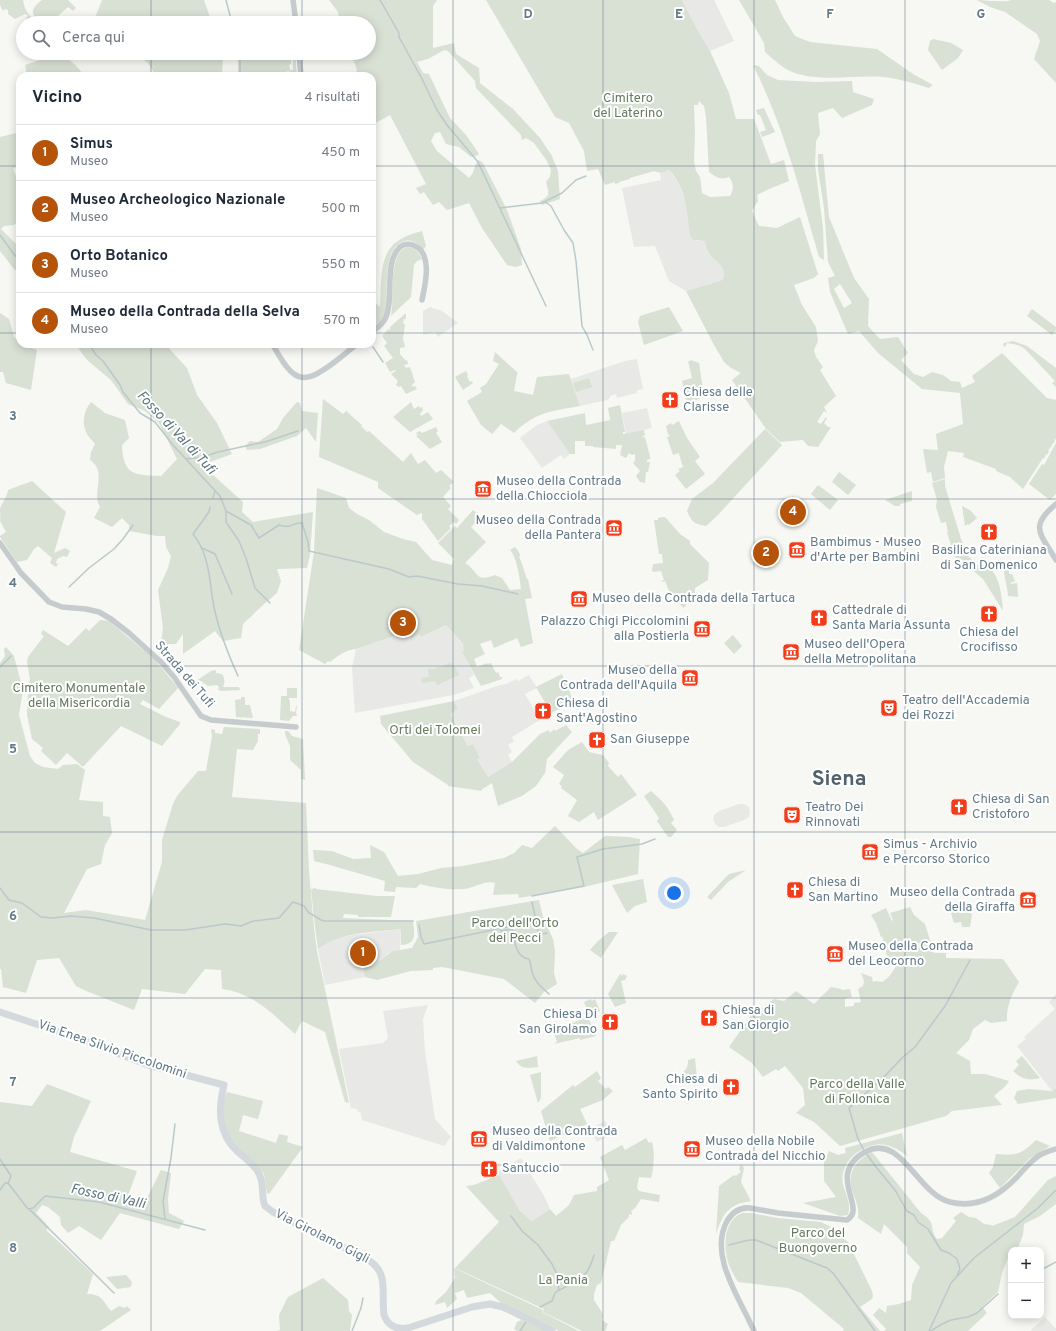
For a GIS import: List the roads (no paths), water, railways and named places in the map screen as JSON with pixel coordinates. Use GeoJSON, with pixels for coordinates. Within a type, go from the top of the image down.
{"type":"FeatureCollection","features":[{"type":"Feature","properties":{"kind":"main road","name":"Via Enea Silvio Piccolomini"},"geometry":{"type":"LineString","coordinates":[[0,1012],[78,1038],[148,1065],[224,1086]]}},
{"type":"Feature","properties":{"kind":"main road","name":"Via Girolamo Gigli"},"geometry":{"type":"LineString","coordinates":[[224,1086],[220,1109],[223,1131],[230,1143],[258,1171],[263,1183],[265,1206],[273,1212],[368,1260],[376,1266],[383,1280],[384,1317],[390,1324],[397,1328],[406,1328],[477,1306],[490,1304],[497,1305],[552,1331]]}},
{"type":"Feature","properties":{"kind":"street"},"geometry":{"type":"LineString","coordinates":[[293,0],[295,16]]}},
{"type":"Feature","properties":{"kind":"street"},"geometry":{"type":"LineString","coordinates":[[300,60],[301,72]]}},
{"type":"Feature","properties":{"kind":"street"},"geometry":{"type":"LineString","coordinates":[[376,328],[387,315],[393,259],[398,249],[406,244],[417,247],[425,260],[426,273],[422,300]]}},
{"type":"Feature","properties":{"kind":"street"},"geometry":{"type":"LineString","coordinates":[[275,348],[291,372],[297,376],[305,378],[311,377],[318,373],[352,348]]}},
{"type":"Feature","properties":{"kind":"street"},"geometry":{"type":"LineString","coordinates":[[1056,504],[1040,521],[1039,530],[1056,560]]}},
{"type":"Feature","properties":{"kind":"street","name":"Strada dei Tufi"},"geometry":{"type":"LineString","coordinates":[[0,544],[21,573],[49,602],[62,607],[85,608],[99,612],[111,618],[140,642],[166,667],[204,718],[211,720],[296,728]]}},
{"type":"Feature","properties":{"kind":"street"},"geometry":{"type":"LineString","coordinates":[[754,1331],[731,1284],[722,1258],[721,1240],[724,1228],[728,1219],[736,1211],[747,1208],[778,1213],[847,1220],[853,1216],[854,1209],[847,1187],[847,1175],[852,1163],[871,1149],[883,1148],[893,1152],[901,1158],[926,1187],[939,1198],[949,1202],[969,1204],[983,1202],[1009,1185],[1035,1158],[1056,1149]]}},
{"type":"Feature","properties":{"kind":"waterway"},"geometry":{"type":"LineString","coordinates":[[226,0],[230,16]]}},
{"type":"Feature","properties":{"kind":"waterway"},"geometry":{"type":"LineString","coordinates":[[380,0],[399,33],[399,37],[437,110],[447,125],[478,162],[546,306]]}},
{"type":"Feature","properties":{"kind":"waterway"},"geometry":{"type":"LineString","coordinates":[[240,60],[240,72]]}},
{"type":"Feature","properties":{"kind":"waterway"},"geometry":{"type":"LineString","coordinates":[[500,208],[542,203],[562,193],[576,180],[586,176]]}},
{"type":"Feature","properties":{"kind":"waterway"},"geometry":{"type":"LineString","coordinates":[[545,202],[551,206],[573,243],[582,326],[593,350]]}},
{"type":"Feature","properties":{"kind":"waterway","name":"Fosso di Val di Tufi"},"geometry":{"type":"LineString","coordinates":[[0,235],[16,256]]}},
{"type":"Feature","properties":{"kind":"waterway","name":"Fosso di Val di Tufi"},"geometry":{"type":"LineString","coordinates":[[92,348],[96,355],[103,361],[120,385],[123,392],[140,413],[155,422],[173,445],[220,496]]}},
{"type":"Feature","properties":{"kind":"waterway"},"geometry":{"type":"LineString","coordinates":[[374,348],[383,362]]}},
{"type":"Feature","properties":{"kind":"waterway"},"geometry":{"type":"LineString","coordinates":[[265,442],[298,431]]}},
{"type":"Feature","properties":{"kind":"waterway"},"geometry":{"type":"LineString","coordinates":[[186,459],[203,457],[218,452],[264,442]]}},
{"type":"Feature","properties":{"kind":"waterway","name":"Fosso di Val di Tufi"},"geometry":{"type":"LineString","coordinates":[[213,498],[215,491]]}},
{"type":"Feature","properties":{"kind":"waterway","name":"Fosso di Val di Tufi"},"geometry":{"type":"LineString","coordinates":[[220,496],[226,511],[226,522],[239,541],[255,588],[270,603]]}},
{"type":"Feature","properties":{"kind":"waterway"},"geometry":{"type":"LineString","coordinates":[[210,507],[209,512],[193,534],[204,554],[218,625],[238,676]]}},
{"type":"Feature","properties":{"kind":"waterway"},"geometry":{"type":"LineString","coordinates":[[226,511],[251,525],[259,538],[279,525],[290,526],[296,523],[302,523],[308,542],[309,551],[389,569],[409,577],[417,576],[458,584],[482,586],[518,594]]}},
{"type":"Feature","properties":{"kind":"waterway"},"geometry":{"type":"LineString","coordinates":[[69,587],[89,568],[114,549],[133,525]]}},
{"type":"Feature","properties":{"kind":"waterway"},"geometry":{"type":"LineString","coordinates":[[202,548],[215,554],[232,594]]}},
{"type":"Feature","properties":{"kind":"waterway"},"geometry":{"type":"LineString","coordinates":[[0,667],[11,656]]}},
{"type":"Feature","properties":{"kind":"waterway"},"geometry":{"type":"LineString","coordinates":[[532,896],[584,886],[577,857],[603,849],[642,844],[655,839]]}},
{"type":"Feature","properties":{"kind":"waterway"},"geometry":{"type":"LineString","coordinates":[[0,888],[9,900],[22,903],[41,917],[53,918],[71,916],[94,918],[151,930],[185,930],[225,924],[241,926],[253,921],[279,918],[293,902],[304,906],[309,913],[313,915]]}},
{"type":"Feature","properties":{"kind":"waterway"},"geometry":{"type":"LineString","coordinates":[[532,902],[539,935],[547,933]]}},
{"type":"Feature","properties":{"kind":"waterway"},"geometry":{"type":"LineString","coordinates":[[313,915],[324,921],[413,921]]}},
{"type":"Feature","properties":{"kind":"waterway"},"geometry":{"type":"LineString","coordinates":[[419,925],[424,944],[537,921]]}},
{"type":"Feature","properties":{"kind":"waterway"},"geometry":{"type":"LineString","coordinates":[[500,928],[501,931],[512,929],[518,952],[524,958],[529,959],[535,979],[549,994]]}},
{"type":"Feature","properties":{"kind":"waterway"},"geometry":{"type":"LineString","coordinates":[[864,1150],[858,1139],[849,1108],[915,1047],[945,1006],[970,960]]}},
{"type":"Feature","properties":{"kind":"waterway"},"geometry":{"type":"LineString","coordinates":[[165,1219],[163,1201],[171,1158],[175,1124]]}},
{"type":"Feature","properties":{"kind":"waterway"},"geometry":{"type":"LineString","coordinates":[[866,1153],[895,1190],[907,1211],[914,1215],[918,1222],[928,1229],[941,1250],[949,1253],[957,1259],[960,1269],[957,1276]]}},
{"type":"Feature","properties":{"kind":"waterway"},"geometry":{"type":"LineString","coordinates":[[0,1159],[11,1176],[8,1183]]}},
{"type":"Feature","properties":{"kind":"waterway","name":"Fosso di Valli"},"geometry":{"type":"LineString","coordinates":[[0,1190],[5,1183],[8,1183],[28,1209],[33,1208],[45,1196],[99,1202],[205,1230]]}},
{"type":"Feature","properties":{"kind":"waterway"},"geometry":{"type":"LineString","coordinates":[[929,1331],[951,1283],[974,1258],[1038,1208],[1056,1190]]}},
{"type":"Feature","properties":{"kind":"waterway"},"geometry":{"type":"LineString","coordinates":[[30,1210],[114,1293]]}},
{"type":"Feature","properties":{"kind":"waterway"},"geometry":{"type":"LineString","coordinates":[[511,1216],[522,1231],[538,1245],[556,1272],[559,1290],[555,1293],[552,1301],[540,1307]]}},
{"type":"Feature","properties":{"kind":"waterway"},"geometry":{"type":"LineString","coordinates":[[729,1245],[749,1240],[756,1240],[827,1268],[833,1273],[875,1331]]}},
{"type":"Feature","properties":{"kind":"waterway"},"geometry":{"type":"LineString","coordinates":[[559,1290],[583,1277],[591,1265],[594,1255]]}},
{"type":"Feature","properties":{"kind":"waterway"},"geometry":{"type":"LineString","coordinates":[[1044,1268],[1056,1262]]}},
{"type":"Feature","properties":{"kind":"waterway"},"geometry":{"type":"LineString","coordinates":[[931,1331],[951,1320],[968,1317],[977,1313],[998,1294]]}},
{"type":"Feature","properties":{"kind":"waterway"},"geometry":{"type":"LineString","coordinates":[[352,1331],[361,1308],[363,1298]]}},
{"type":"Feature","properties":{"kind":"waterway"},"geometry":{"type":"LineString","coordinates":[[520,1331],[526,1322]]}},
{"type":"Feature","properties":{"kind":"place","name":"Chiesa delle Clarisse"},"geometry":{"type":"Point","coordinates":[670,400]}},
{"type":"Feature","properties":{"kind":"place","name":"Museo della Contrada della Chiocciola"},"geometry":{"type":"Point","coordinates":[483,489]}},
{"type":"Feature","properties":{"kind":"place","name":"Museo della Contrada della Selva"},"geometry":{"type":"Point","coordinates":[793,512]}},
{"type":"Feature","properties":{"kind":"place","name":"Museo della Contrada della Pantera"},"geometry":{"type":"Point","coordinates":[614,528]}},
{"type":"Feature","properties":{"kind":"place","name":"Basilica Cateriniana di San Domenico"},"geometry":{"type":"Point","coordinates":[989,532]}},
{"type":"Feature","properties":{"kind":"place","name":"Bambimus - Museo d'Arte per Bambini"},"geometry":{"type":"Point","coordinates":[797,550]}},
{"type":"Feature","properties":{"kind":"place","name":"Museo Archeologico Nazionale"},"geometry":{"type":"Point","coordinates":[766,553]}},
{"type":"Feature","properties":{"kind":"place","name":"Museo della Contrada della Tartuca"},"geometry":{"type":"Point","coordinates":[579,599]}},
{"type":"Feature","properties":{"kind":"place","name":"Chiesa del Crocifisso"},"geometry":{"type":"Point","coordinates":[989,614]}},
{"type":"Feature","properties":{"kind":"place","name":"Cattedrale di Santa Maria Assunta"},"geometry":{"type":"Point","coordinates":[819,618]}},
{"type":"Feature","properties":{"kind":"place","name":"Orto Botanico"},"geometry":{"type":"Point","coordinates":[403,623]}},
{"type":"Feature","properties":{"kind":"place","name":"Palazzo Chigi Piccolomini alla Postierla"},"geometry":{"type":"Point","coordinates":[702,629]}},
{"type":"Feature","properties":{"kind":"place","name":"Museo dell'Opera della Metropolitana"},"geometry":{"type":"Point","coordinates":[791,652]}},
{"type":"Feature","properties":{"kind":"place","name":"Museo della Contrada dell'Aquila"},"geometry":{"type":"Point","coordinates":[690,678]}},
{"type":"Feature","properties":{"kind":"place","name":"Teatro dell'Accademia dei Rozzi"},"geometry":{"type":"Point","coordinates":[889,708]}},
{"type":"Feature","properties":{"kind":"place","name":"Chiesa di Sant'Agostino"},"geometry":{"type":"Point","coordinates":[543,711]}},
{"type":"Feature","properties":{"kind":"place","name":"San Giuseppe"},"geometry":{"type":"Point","coordinates":[597,740]}},
{"type":"Feature","properties":{"kind":"place","name":"Chiesa di San Cristoforo"},"geometry":{"type":"Point","coordinates":[959,807]}},
{"type":"Feature","properties":{"kind":"place","name":"Teatro Dei Rinnovati"},"geometry":{"type":"Point","coordinates":[792,815]}},
{"type":"Feature","properties":{"kind":"place","name":"Simus - Archivio e Percorso Storico"},"geometry":{"type":"Point","coordinates":[870,852]}},
{"type":"Feature","properties":{"kind":"place","name":"Chiesa di San Martino"},"geometry":{"type":"Point","coordinates":[795,890]}},
{"type":"Feature","properties":{"kind":"place","name":"Museo della Contrada della Giraffa"},"geometry":{"type":"Point","coordinates":[1028,900]}},
{"type":"Feature","properties":{"kind":"place","name":"Simus"},"geometry":{"type":"Point","coordinates":[363,953]}},
{"type":"Feature","properties":{"kind":"place","name":"Museo della Contrada del Leocorno"},"geometry":{"type":"Point","coordinates":[835,954]}},
{"type":"Feature","properties":{"kind":"place","name":"Chiesa di San Giorgio"},"geometry":{"type":"Point","coordinates":[709,1018]}},
{"type":"Feature","properties":{"kind":"place","name":"Chiesa Di San Girolamo"},"geometry":{"type":"Point","coordinates":[610,1022]}},
{"type":"Feature","properties":{"kind":"place","name":"Chiesa di Santo Spirito"},"geometry":{"type":"Point","coordinates":[731,1087]}},
{"type":"Feature","properties":{"kind":"place","name":"Museo della Contrada di Valdimontone"},"geometry":{"type":"Point","coordinates":[479,1139]}},
{"type":"Feature","properties":{"kind":"place","name":"Museo della Nobile Contrada del Nicchio"},"geometry":{"type":"Point","coordinates":[692,1149]}},
{"type":"Feature","properties":{"kind":"place","name":"Santuccio"},"geometry":{"type":"Point","coordinates":[489,1169]}},
{"type":"Feature","properties":{"kind":"district","name":"Siena"},"geometry":{"type":"Point","coordinates":[839,779]}},
{"type":"Feature","properties":{"kind":"park label","name":"Cimitero del Laterino"},"geometry":{"type":"Point","coordinates":[628,106]}},
{"type":"Feature","properties":{"kind":"park label","name":"Cimitero Monumentale della Misericordia"},"geometry":{"type":"Point","coordinates":[79,696]}},
{"type":"Feature","properties":{"kind":"park label","name":"Orti dei Tolomei"},"geometry":{"type":"Point","coordinates":[435,731]}},
{"type":"Feature","properties":{"kind":"park label","name":"Parco dell'Orto dei Pecci"},"geometry":{"type":"Point","coordinates":[515,932]}},
{"type":"Feature","properties":{"kind":"park label","name":"Parco della Valle di Follonica"},"geometry":{"type":"Point","coordinates":[857,1092]}},
{"type":"Feature","properties":{"kind":"park label","name":"Parco del Buongoverno"},"geometry":{"type":"Point","coordinates":[818,1242]}},
{"type":"Feature","properties":{"kind":"park label","name":"La Pania"},"geometry":{"type":"Point","coordinates":[563,1281]}}]}
